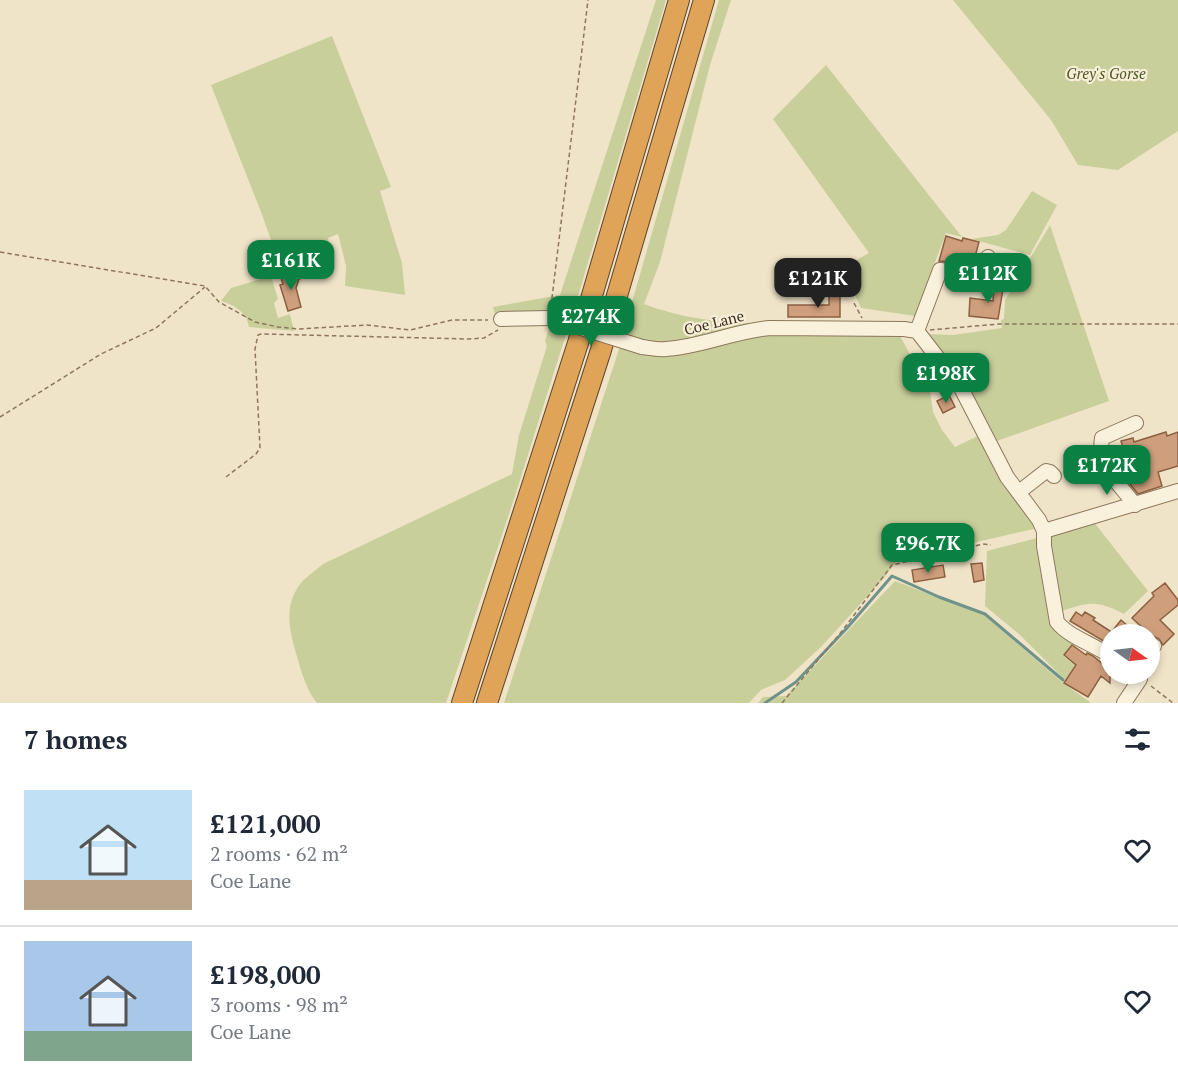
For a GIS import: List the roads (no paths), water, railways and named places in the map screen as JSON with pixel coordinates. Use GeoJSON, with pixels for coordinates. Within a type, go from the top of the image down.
{"type":"FeatureCollection","features":[{"type":"Feature","properties":{"kind":"highway"},"geometry":{"type":"LineString","coordinates":[[462,703],[578,343],[679,0]]}},
{"type":"Feature","properties":{"kind":"highway"},"geometry":{"type":"LineString","coordinates":[[487,703],[601,350],[704,0]]}},
{"type":"Feature","properties":{"kind":"street"},"geometry":{"type":"LineString","coordinates":[[988,257],[983,273],[940,270],[917,331],[961,388],[1007,477],[1039,520],[1044,531],[1044,546],[1057,622],[1063,629],[1100,648]]}},
{"type":"Feature","properties":{"kind":"street","name":"Coe Lane"},"geometry":{"type":"LineString","coordinates":[[503,319],[550,318],[642,347],[663,349],[687,347],[754,329],[904,329],[917,331]]}},
{"type":"Feature","properties":{"kind":"street"},"geometry":{"type":"LineString","coordinates":[[1134,505],[1113,480],[1101,451],[1102,438],[1136,423]]}},
{"type":"Feature","properties":{"kind":"street"},"geometry":{"type":"LineString","coordinates":[[1018,492],[1046,471],[1054,476]]}},
{"type":"Feature","properties":{"kind":"street"},"geometry":{"type":"LineString","coordinates":[[1044,531],[1178,491]]}},
{"type":"Feature","properties":{"kind":"street"},"geometry":{"type":"LineString","coordinates":[[1124,703],[1133,684]]}},
{"type":"Feature","properties":{"kind":"waterway"},"geometry":{"type":"LineString","coordinates":[[765,703],[796,682],[892,576],[985,614],[1063,680]]}},
{"type":"Feature","properties":{"kind":"park label","name":"Grey's Gorse"},"geometry":{"type":"Point","coordinates":[1106,73]}}]}
